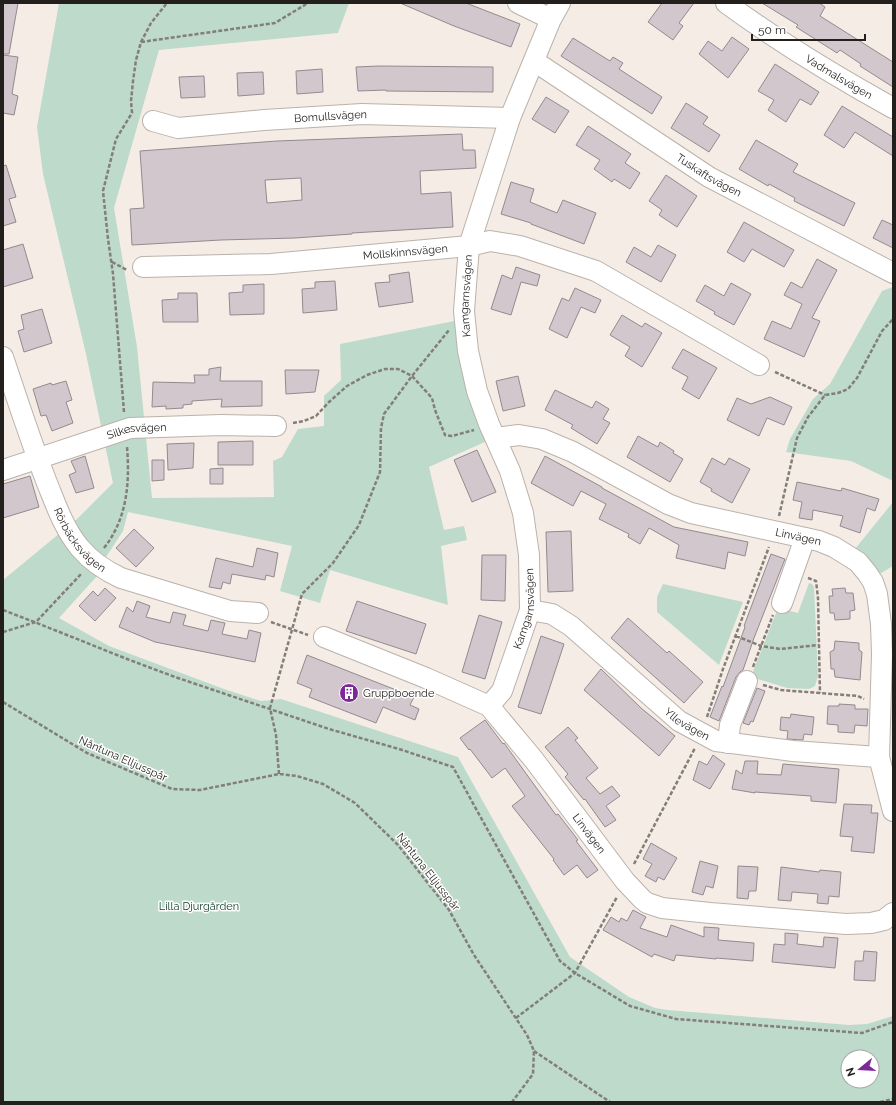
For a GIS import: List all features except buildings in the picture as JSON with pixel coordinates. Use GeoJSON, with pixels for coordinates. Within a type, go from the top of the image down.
{"type":"FeatureCollection","features":[{"type":"Feature","properties":{"kind":"street"},"geometry":{"type":"LineString","coordinates":[[518,3],[556,11]]}},
{"type":"Feature","properties":{"kind":"street","name":"Vadmalsvägen"},"geometry":{"type":"LineString","coordinates":[[726,3],[836,76],[893,108]]}},
{"type":"Feature","properties":{"kind":"street","name":"Kamgarnsvägen"},"geometry":{"type":"LineString","coordinates":[[489,706],[502,691],[530,610],[529,555],[523,513],[510,471],[477,391],[468,351],[464,311],[469,246],[510,118],[556,11]]}},
{"type":"Feature","properties":{"kind":"street","name":"Tuskaftsvägen"},"geometry":{"type":"LineString","coordinates":[[534,61],[709,177],[893,273]]}},
{"type":"Feature","properties":{"kind":"street","name":"Bomullsvägen"},"geometry":{"type":"LineString","coordinates":[[153,121],[178,128],[305,116],[362,114],[510,118]]}},
{"type":"Feature","properties":{"kind":"street","name":"Mollskinnsvägen"},"geometry":{"type":"LineString","coordinates":[[143,267],[271,264],[469,246],[490,241],[520,246],[596,271],[759,365]]}},
{"type":"Feature","properties":{"kind":"street","name":"Rörbäcksvägen"},"geometry":{"type":"LineString","coordinates":[[3,357],[37,458],[62,519],[81,549],[107,571],[121,578],[230,611],[258,613]]}},
{"type":"Feature","properties":{"kind":"street","name":"Silkesvägen"},"geometry":{"type":"LineString","coordinates":[[3,470],[130,428],[221,425],[276,426]]}},
{"type":"Feature","properties":{"kind":"street","name":"Linvägen"},"geometry":{"type":"LineString","coordinates":[[493,431],[542,439],[573,452],[668,504],[691,513],[819,541],[834,547],[858,562],[873,582],[877,594],[881,624],[882,654],[882,702],[879,757],[893,811]]}},
{"type":"Feature","properties":{"kind":"street"},"geometry":{"type":"LineString","coordinates":[[782,603],[805,538]]}},
{"type":"Feature","properties":{"kind":"street","name":"Yllevägen"},"geometry":{"type":"LineString","coordinates":[[530,610],[552,614],[571,626],[679,721],[716,741],[793,751],[879,757]]}},
{"type":"Feature","properties":{"kind":"street","name":"Linvägen"},"geometry":{"type":"LineString","coordinates":[[324,637],[419,675],[489,706],[534,760],[625,881],[647,903],[662,908],[846,924],[871,924],[884,920],[893,913]]}},
{"type":"Feature","properties":{"kind":"street"},"geometry":{"type":"LineString","coordinates":[[728,743],[730,725],[747,681]]}},
{"type":"Feature","properties":{"kind":"path"},"geometry":{"type":"LineString","coordinates":[[3,632],[36,622],[94,561],[114,534],[127,498],[128,482],[125,429],[113,274],[103,191],[116,139],[132,113],[131,101],[133,82],[136,60],[141,42],[152,23],[167,3]]}},
{"type":"Feature","properties":{"kind":"path"},"geometry":{"type":"LineString","coordinates":[[141,42],[275,23],[308,3]]}},
{"type":"Feature","properties":{"kind":"path"},"geometry":{"type":"LineString","coordinates":[[280,774],[276,734],[270,708],[302,594],[333,563],[359,525],[380,472],[381,428],[384,414],[464,311]]}},
{"type":"Feature","properties":{"kind":"path"},"geometry":{"type":"LineString","coordinates":[[759,365],[825,395],[838,393],[848,389],[857,378],[882,331],[893,319]]}},
{"type":"Feature","properties":{"kind":"path"},"geometry":{"type":"LineString","coordinates":[[276,426],[304,421],[316,416],[347,386],[367,375],[385,369],[398,369],[412,376],[432,398],[435,410],[446,435],[452,436],[493,431]]}},
{"type":"Feature","properties":{"kind":"path"},"geometry":{"type":"LineString","coordinates":[[516,1018],[575,973],[702,734],[723,669],[775,532],[797,438],[808,417],[825,395]]}},
{"type":"Feature","properties":{"kind":"path"},"geometry":{"type":"LineString","coordinates":[[792,574],[816,581],[818,598],[820,693]]}},
{"type":"Feature","properties":{"kind":"path"},"geometry":{"type":"LineString","coordinates":[[782,603],[776,608],[747,681],[781,690],[858,696],[870,703],[882,702]]}},
{"type":"Feature","properties":{"kind":"path"},"geometry":{"type":"LineString","coordinates":[[3,610],[127,659],[329,729],[399,749],[453,767],[560,961],[575,973],[630,1006],[676,1019],[862,1034],[893,1022]]}},
{"type":"Feature","properties":{"kind":"path"},"geometry":{"type":"LineString","coordinates":[[258,613],[271,622],[292,630],[314,637],[324,637]]}},
{"type":"Feature","properties":{"kind":"path"},"geometry":{"type":"LineString","coordinates":[[736,636],[761,646],[780,649],[818,645]]}},
{"type":"Feature","properties":{"kind":"path","name":"Nåntuna Elljusspår"},"geometry":{"type":"LineString","coordinates":[[3,702],[87,754],[172,789],[200,790],[280,774],[297,776],[323,784],[355,803],[398,845],[449,910],[474,955],[527,1035],[534,1051],[533,1074],[512,1102]]}},
{"type":"Feature","properties":{"kind":"path"},"geometry":{"type":"LineString","coordinates":[[534,1051],[610,1102]]}},
{"type":"Feature","properties":{"kind":"path"},"geometry":{"type":"LineString","coordinates":[[880,1102],[893,1099]]}},
{"type":"Feature","properties":{"kind":"green space","name":"Lilla Djurgården"},"geometry":{"type":"Polygon","coordinates":[[[59,3],[349,3],[338,33],[159,50],[114,208],[137,347],[152,498],[274,497],[273,461],[282,457],[298,429],[324,426],[324,396],[341,380],[340,344],[459,320],[487,441],[429,467],[444,530],[464,526],[467,540],[441,546],[448,605],[330,570],[320,603],[280,591],[292,546],[128,512],[123,531],[106,557],[98,575],[59,618],[109,646],[224,689],[261,701],[281,699],[458,757],[570,957],[629,997],[655,1008],[849,1025],[867,1024],[893,1016],[893,1102],[3,1102],[3,580],[77,519],[113,483],[86,354],[43,174],[37,127],[59,3]]]}},
{"type":"Feature","properties":{"kind":"green space"},"geometry":{"type":"Polygon","coordinates":[[[893,287],[893,481],[851,461],[786,452],[790,439],[813,399],[830,384],[882,291],[893,287]]]}},
{"type":"Feature","properties":{"kind":"green space"},"geometry":{"type":"Polygon","coordinates":[[[893,502],[893,566],[876,576],[855,549],[893,502]]]}},
{"type":"Feature","properties":{"kind":"green space"},"geometry":{"type":"Polygon","coordinates":[[[809,583],[814,587],[818,676],[815,686],[809,689],[787,688],[751,677],[778,608],[798,613],[809,583]]]}},
{"type":"Feature","properties":{"kind":"green space"},"geometry":{"type":"Polygon","coordinates":[[[663,584],[743,602],[719,665],[657,612],[657,597],[663,584]]]}},
{"type":"Feature","properties":{"kind":"place","name":"Gruppboende"},"geometry":{"type":"Point","coordinates":[349,693]}}]}
